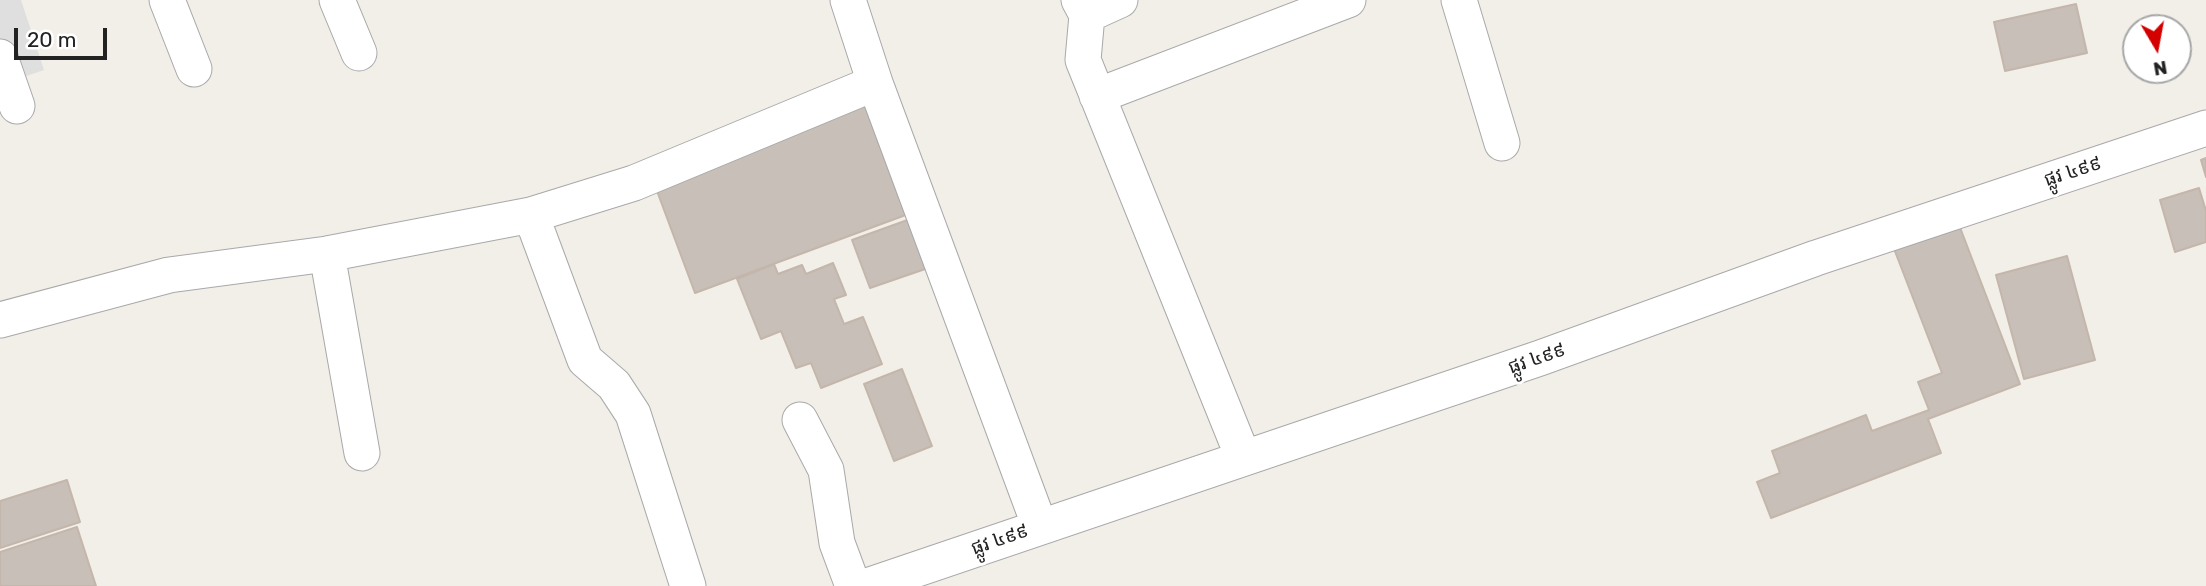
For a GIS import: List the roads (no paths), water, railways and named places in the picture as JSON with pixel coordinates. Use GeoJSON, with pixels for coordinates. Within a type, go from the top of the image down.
{"type":"FeatureCollection","features":[{"type":"Feature","properties":{"kind":"street"},"geometry":{"type":"LineString","coordinates":[[167,0],[194,69]]}},
{"type":"Feature","properties":{"kind":"street"},"geometry":{"type":"LineString","coordinates":[[337,0],[359,53]]}},
{"type":"Feature","properties":{"kind":"street"},"geometry":{"type":"LineString","coordinates":[[848,0],[875,83],[1040,527]]}},
{"type":"Feature","properties":{"kind":"street"},"geometry":{"type":"LineString","coordinates":[[1120,0],[1083,8],[1083,60],[1243,457]]}},
{"type":"Feature","properties":{"kind":"street"},"geometry":{"type":"LineString","coordinates":[[1097,96],[1349,0]]}},
{"type":"Feature","properties":{"kind":"street"},"geometry":{"type":"LineString","coordinates":[[1459,0],[1502,144]]}},
{"type":"Feature","properties":{"kind":"street"},"geometry":{"type":"LineString","coordinates":[[0,57],[17,106]]}},
{"type":"Feature","properties":{"kind":"street"},"geometry":{"type":"LineString","coordinates":[[0,320],[169,275],[327,254],[531,215],[634,183],[875,83]]}},
{"type":"Feature","properties":{"kind":"street","name":"ផ្លូវ ៤៩៩"},"geometry":{"type":"LineString","coordinates":[[867,586],[940,574],[1040,527],[1540,358],[1816,258],[2206,128]]}},
{"type":"Feature","properties":{"kind":"street"},"geometry":{"type":"LineString","coordinates":[[531,215],[585,360],[614,385],[634,414],[688,586]]}},
{"type":"Feature","properties":{"kind":"street"},"geometry":{"type":"LineString","coordinates":[[327,254],[362,453]]}},
{"type":"Feature","properties":{"kind":"street"},"geometry":{"type":"LineString","coordinates":[[800,419],[826,471],[837,543],[853,586]]}}]}
